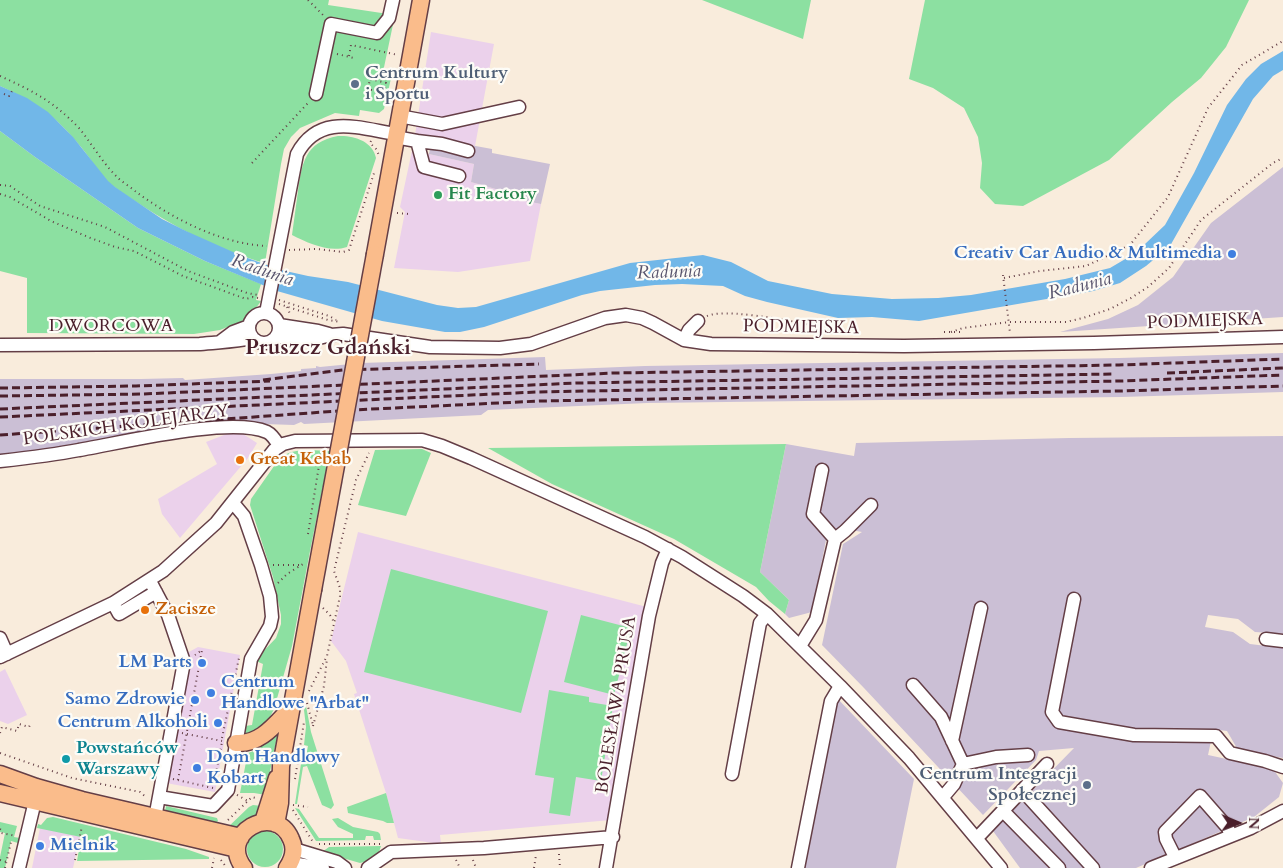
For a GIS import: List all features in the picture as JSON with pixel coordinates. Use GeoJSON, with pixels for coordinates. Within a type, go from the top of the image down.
{"type":"FeatureCollection","features":[{"type":"Feature","properties":{"kind":"main road"},"geometry":{"type":"LineString","coordinates":[[270,823],[280,803],[281,766],[421,0]]}},
{"type":"Feature","properties":{"kind":"main road"},"geometry":{"type":"LineString","coordinates":[[229,742],[250,743],[258,740],[292,707]]}},
{"type":"Feature","properties":{"kind":"main road"},"geometry":{"type":"LineString","coordinates":[[0,774],[82,800],[157,807],[239,843]]}},
{"type":"Feature","properties":{"kind":"main road"},"geometry":{"type":"LineString","coordinates":[[0,793],[239,843]]}},
{"type":"Feature","properties":{"kind":"main road"},"geometry":{"type":"LineString","coordinates":[[244,868],[238,857],[239,843],[250,826],[270,823],[289,834],[290,860]]}},
{"type":"Feature","properties":{"kind":"street"},"geometry":{"type":"LineString","coordinates":[[316,94],[331,24],[377,33],[389,18],[393,0]]}},
{"type":"Feature","properties":{"kind":"street"},"geometry":{"type":"LineString","coordinates":[[400,116],[442,124],[519,107]]}},
{"type":"Feature","properties":{"kind":"street"},"geometry":{"type":"LineString","coordinates":[[251,332],[252,318],[268,301],[295,162],[301,146],[312,135],[326,128],[349,126],[417,141],[442,144],[468,151]]}},
{"type":"Feature","properties":{"kind":"street"},"geometry":{"type":"LineString","coordinates":[[417,141],[424,167],[459,176]]}},
{"type":"Feature","properties":{"kind":"street"},"geometry":{"type":"LineString","coordinates":[[268,301],[278,331]]}},
{"type":"Feature","properties":{"kind":"street","name":"PODMIEJSKA"},"geometry":{"type":"LineString","coordinates":[[278,331],[280,338],[315,339],[331,335],[352,335],[410,345],[510,347],[539,342],[605,318],[626,315],[648,320],[684,340],[711,344],[904,346],[1094,343],[1283,337]]}},
{"type":"Feature","properties":{"kind":"street"},"geometry":{"type":"LineString","coordinates":[[684,340],[689,330],[698,321]]}},
{"type":"Feature","properties":{"kind":"street","name":"PODMIEJSKA"},"geometry":{"type":"LineString","coordinates":[[251,332],[257,341],[268,342],[278,331]]}},
{"type":"Feature","properties":{"kind":"street","name":"DWORCOWA"},"geometry":{"type":"LineString","coordinates":[[0,345],[200,344],[221,341],[233,332],[251,332]]}},
{"type":"Feature","properties":{"kind":"street","name":"POLSKICH KOLEJARZY"},"geometry":{"type":"LineString","coordinates":[[0,461],[55,454],[189,431],[234,427],[251,428],[266,432],[273,436],[279,446]]}},
{"type":"Feature","properties":{"kind":"street"},"geometry":{"type":"LineString","coordinates":[[0,638],[4,656],[113,603],[153,586],[234,504],[279,446],[295,441],[422,440],[442,446],[591,511],[668,549],[724,582],[767,614],[840,686],[909,758],[1001,868]]}},
{"type":"Feature","properties":{"kind":"street"},"geometry":{"type":"LineString","coordinates":[[822,470],[813,514],[835,539]]}},
{"type":"Feature","properties":{"kind":"street"},"geometry":{"type":"LineString","coordinates":[[153,586],[168,614],[184,662],[157,807],[213,806],[228,790],[229,742],[251,659],[270,626],[272,617],[270,596],[261,566],[244,516],[234,504]]}},
{"type":"Feature","properties":{"kind":"street"},"geometry":{"type":"LineString","coordinates":[[800,646],[816,620],[835,539],[871,505]]}},
{"type":"Feature","properties":{"kind":"street","name":"BOLESŁAWA PRUSA"},"geometry":{"type":"LineString","coordinates":[[606,868],[649,616],[662,563],[668,549]]}},
{"type":"Feature","properties":{"kind":"street"},"geometry":{"type":"LineString","coordinates":[[1074,599],[1052,712],[1059,722],[1134,735],[1216,736],[1230,754],[1265,761],[1283,767]]}},
{"type":"Feature","properties":{"kind":"street"},"geometry":{"type":"LineString","coordinates":[[952,741],[981,608]]}},
{"type":"Feature","properties":{"kind":"street"},"geometry":{"type":"LineString","coordinates":[[732,774],[760,623],[767,614]]}},
{"type":"Feature","properties":{"kind":"street"},"geometry":{"type":"LineString","coordinates":[[1266,639],[1283,641]]}},
{"type":"Feature","properties":{"kind":"street"},"geometry":{"type":"LineString","coordinates":[[913,684],[941,717],[963,764],[954,784],[942,797]]}},
{"type":"Feature","properties":{"kind":"street"},"geometry":{"type":"LineString","coordinates":[[798,868],[831,701],[840,686]]}},
{"type":"Feature","properties":{"kind":"street"},"geometry":{"type":"LineString","coordinates":[[963,764],[996,757],[1028,755]]}},
{"type":"Feature","properties":{"kind":"street"},"geometry":{"type":"LineString","coordinates":[[977,838],[1047,764]]}},
{"type":"Feature","properties":{"kind":"street"},"geometry":{"type":"LineString","coordinates":[[1022,790],[1092,868]]}},
{"type":"Feature","properties":{"kind":"street"},"geometry":{"type":"LineString","coordinates":[[1175,857],[1166,839],[1165,832],[1200,796],[1228,828],[1231,836]]}},
{"type":"Feature","properties":{"kind":"street"},"geometry":{"type":"LineString","coordinates":[[19,868],[34,801]]}},
{"type":"Feature","properties":{"kind":"street"},"geometry":{"type":"LineString","coordinates":[[1151,868],[1251,828],[1283,810]]}},
{"type":"Feature","properties":{"kind":"street"},"geometry":{"type":"LineString","coordinates":[[1003,811],[1059,868]]}},
{"type":"Feature","properties":{"kind":"street"},"geometry":{"type":"LineString","coordinates":[[368,868],[390,852],[476,849],[612,836]]}},
{"type":"Feature","properties":{"kind":"street"},"geometry":{"type":"LineString","coordinates":[[290,860],[323,868]]}},
{"type":"Feature","properties":{"kind":"street"},"geometry":{"type":"LineString","coordinates":[[290,860],[337,862],[345,868]]}},
{"type":"Feature","properties":{"kind":"path"},"geometry":{"type":"LineString","coordinates":[[308,0],[331,24]]}},
{"type":"Feature","properties":{"kind":"path"},"geometry":{"type":"LineString","coordinates":[[1010,336],[1004,277],[1086,266],[1130,246],[1168,197],[1208,108],[1242,65],[1283,41]]}},
{"type":"Feature","properties":{"kind":"path"},"geometry":{"type":"LineString","coordinates":[[349,56],[351,45],[397,54]]}},
{"type":"Feature","properties":{"kind":"path"},"geometry":{"type":"LineString","coordinates":[[325,51],[354,58]]}},
{"type":"Feature","properties":{"kind":"path"},"geometry":{"type":"LineString","coordinates":[[0,76],[34,91],[63,112],[80,130],[118,178],[147,200],[172,215],[233,241],[253,246],[270,247]]}},
{"type":"Feature","properties":{"kind":"path"},"geometry":{"type":"LineString","coordinates":[[384,93],[386,83],[370,79],[368,89],[384,93],[392,94]]}},
{"type":"Feature","properties":{"kind":"path"},"geometry":{"type":"LineString","coordinates":[[4,94],[10,96],[12,91]]}},
{"type":"Feature","properties":{"kind":"path"},"geometry":{"type":"LineString","coordinates":[[252,163],[316,94]]}},
{"type":"Feature","properties":{"kind":"path"},"geometry":{"type":"LineString","coordinates":[[372,130],[370,143],[376,149],[379,160]]}},
{"type":"Feature","properties":{"kind":"path"},"geometry":{"type":"LineString","coordinates":[[951,332],[963,328],[1009,322],[1066,322],[1110,309],[1131,298],[1148,287],[1169,268],[1201,220],[1283,158]]}},
{"type":"Feature","properties":{"kind":"path"},"geometry":{"type":"LineString","coordinates":[[285,250],[317,249],[343,252],[349,250],[376,168]]}},
{"type":"Feature","properties":{"kind":"path"},"geometry":{"type":"LineString","coordinates":[[0,185],[10,186],[40,206],[105,227],[177,266],[200,276],[268,301]]}},
{"type":"Feature","properties":{"kind":"path"},"geometry":{"type":"LineString","coordinates":[[0,194],[14,199],[42,216],[80,234],[115,247],[134,251],[209,287],[246,299],[253,297],[328,320],[338,321]]}},
{"type":"Feature","properties":{"kind":"path"},"geometry":{"type":"LineString","coordinates":[[396,213],[409,214]]}},
{"type":"Feature","properties":{"kind":"path"},"geometry":{"type":"LineString","coordinates":[[698,321],[711,314],[749,315],[858,334]]}},
{"type":"Feature","properties":{"kind":"path"},"geometry":{"type":"LineString","coordinates":[[308,537],[321,454],[321,440]]}},
{"type":"Feature","properties":{"kind":"path"},"geometry":{"type":"LineString","coordinates":[[308,705],[314,726],[324,686],[326,656],[340,588],[334,571],[356,480],[370,449],[371,440]]}},
{"type":"Feature","properties":{"kind":"path"},"geometry":{"type":"LineString","coordinates":[[261,566],[303,565],[287,574],[270,596]]}},
{"type":"Feature","properties":{"kind":"path"},"geometry":{"type":"LineString","coordinates":[[319,605],[330,615],[334,622]]}},
{"type":"Feature","properties":{"kind":"path"},"geometry":{"type":"LineString","coordinates":[[178,780],[202,650],[184,662]]}},
{"type":"Feature","properties":{"kind":"path"},"geometry":{"type":"LineString","coordinates":[[309,692],[326,656]]}},
{"type":"Feature","properties":{"kind":"path"},"geometry":{"type":"LineString","coordinates":[[162,778],[213,788],[229,742],[230,697],[238,657],[251,659]]}},
{"type":"Feature","properties":{"kind":"path"},"geometry":{"type":"LineString","coordinates":[[226,696],[230,697]]}},
{"type":"Feature","properties":{"kind":"path"},"geometry":{"type":"LineString","coordinates":[[0,733],[2,727],[17,731],[19,724],[30,726]]}},
{"type":"Feature","properties":{"kind":"path"},"geometry":{"type":"LineString","coordinates":[[172,731],[229,742]]}},
{"type":"Feature","properties":{"kind":"path"},"geometry":{"type":"LineString","coordinates":[[0,753],[72,778],[140,792],[157,807]]}},
{"type":"Feature","properties":{"kind":"path"},"geometry":{"type":"LineString","coordinates":[[35,771],[37,766]]}},
{"type":"Feature","properties":{"kind":"path"},"geometry":{"type":"LineString","coordinates":[[308,807],[289,805],[315,844],[389,844]]}},
{"type":"Feature","properties":{"kind":"path"},"geometry":{"type":"LineString","coordinates":[[75,860],[81,828]]}},
{"type":"Feature","properties":{"kind":"path"},"geometry":{"type":"LineString","coordinates":[[0,837],[0,831],[18,837]]}},
{"type":"Feature","properties":{"kind":"path"},"geometry":{"type":"LineString","coordinates":[[75,839],[79,840]]}},
{"type":"Feature","properties":{"kind":"path"},"geometry":{"type":"LineString","coordinates":[[5,868],[11,842]]}},
{"type":"Feature","properties":{"kind":"path"},"geometry":{"type":"LineString","coordinates":[[552,842],[560,868]]}},
{"type":"Feature","properties":{"kind":"path"},"geometry":{"type":"LineString","coordinates":[[212,868],[214,854]]}},
{"type":"Feature","properties":{"kind":"path"},"geometry":{"type":"LineString","coordinates":[[534,868],[536,855]]}},
{"type":"Feature","properties":{"kind":"path"},"geometry":{"type":"LineString","coordinates":[[0,860],[7,862]]}},
{"type":"Feature","properties":{"kind":"shaded area"},"geometry":{"type":"Polygon","coordinates":[[[431,32],[494,44],[475,146],[415,135],[431,32]]]}},
{"type":"Feature","properties":{"kind":"shaded area"},"geometry":{"type":"Polygon","coordinates":[[[432,138],[492,149],[492,153],[550,164],[541,204],[505,197],[506,192],[471,182],[474,164],[429,154],[432,138]]]}},
{"type":"Feature","properties":{"kind":"shaded area"},"geometry":{"type":"Polygon","coordinates":[[[413,146],[416,151],[474,164],[471,182],[506,192],[505,197],[541,204],[530,261],[458,272],[394,268],[405,212],[400,207],[413,146]]]}},
{"type":"Feature","properties":{"kind":"shaded area"},"geometry":{"type":"Polygon","coordinates":[[[1283,167],[1283,317],[1060,332],[1108,319],[1138,305],[1173,277],[1211,223],[1283,167]]]}},
{"type":"Feature","properties":{"kind":"shaded area"},"geometry":{"type":"Polygon","coordinates":[[[1283,353],[1283,392],[1121,397],[647,403],[488,410],[481,415],[304,424],[301,422],[294,425],[235,423],[0,455],[0,379],[183,378],[185,380],[271,374],[301,371],[301,369],[316,368],[316,366],[361,363],[545,357],[546,370],[645,366],[1119,358],[1283,353]]]}},
{"type":"Feature","properties":{"kind":"shaded area"},"geometry":{"type":"Polygon","coordinates":[[[237,430],[257,443],[248,458],[180,538],[162,514],[158,499],[217,464],[206,442],[237,430]]]}},
{"type":"Feature","properties":{"kind":"shaded area"},"geometry":{"type":"Polygon","coordinates":[[[1283,436],[1283,634],[1255,632],[1238,619],[1208,615],[1205,627],[1233,632],[1250,644],[1283,648],[1283,758],[1238,750],[1227,731],[1219,730],[1211,741],[1208,755],[1273,769],[1283,783],[1279,797],[1254,817],[1136,868],[1020,868],[993,831],[1074,748],[1039,751],[1036,760],[983,815],[822,645],[843,544],[862,532],[840,528],[826,540],[812,612],[789,618],[785,614],[789,600],[760,572],[786,444],[854,456],[856,443],[1069,438],[1283,436]]]}},
{"type":"Feature","properties":{"kind":"shaded area"},"geometry":{"type":"Polygon","coordinates":[[[358,532],[647,607],[611,820],[440,835],[441,844],[398,838],[386,793],[354,694],[357,693],[346,661],[331,641],[358,532]]]}},
{"type":"Feature","properties":{"kind":"shaded area"},"geometry":{"type":"Polygon","coordinates":[[[198,647],[240,655],[215,792],[155,781],[178,658],[198,647]]]}},
{"type":"Feature","properties":{"kind":"shaded area"},"geometry":{"type":"Polygon","coordinates":[[[5,669],[27,715],[8,724],[0,721],[0,672],[5,669]]]}},
{"type":"Feature","properties":{"kind":"shaded area"},"geometry":{"type":"Polygon","coordinates":[[[837,698],[914,779],[896,868],[804,868],[837,698]]]}},
{"type":"Feature","properties":{"kind":"shaded area"},"geometry":{"type":"Polygon","coordinates":[[[82,827],[73,868],[32,868],[40,828],[82,827]]]}},
{"type":"Feature","properties":{"kind":"green space"},"geometry":{"type":"Polygon","coordinates":[[[0,0],[329,0],[328,5],[395,15],[383,72],[392,74],[384,109],[379,113],[360,110],[359,116],[335,113],[300,128],[291,137],[284,149],[265,263],[232,252],[200,238],[155,214],[125,194],[105,179],[72,136],[54,118],[24,98],[0,86],[0,0]]]}},
{"type":"Feature","properties":{"kind":"green space"},"geometry":{"type":"Polygon","coordinates":[[[702,0],[811,0],[803,39],[702,0]]]}},
{"type":"Feature","properties":{"kind":"green space"},"geometry":{"type":"Polygon","coordinates":[[[925,0],[1249,0],[1226,47],[1201,78],[1109,160],[1023,206],[995,204],[980,188],[982,163],[978,137],[964,108],[933,88],[909,79],[925,0]]]}},
{"type":"Feature","properties":{"kind":"green space"},"geometry":{"type":"Polygon","coordinates":[[[0,131],[138,228],[205,261],[261,284],[256,300],[261,301],[236,327],[235,324],[220,330],[194,334],[27,333],[27,278],[0,271],[0,131]]]}},
{"type":"Feature","properties":{"kind":"green space"},"geometry":{"type":"Polygon","coordinates":[[[338,136],[362,140],[371,147],[376,158],[347,247],[333,249],[312,244],[292,235],[301,171],[307,155],[318,143],[338,136]]]}},
{"type":"Feature","properties":{"kind":"green space"},"geometry":{"type":"Polygon","coordinates":[[[786,444],[760,572],[789,600],[785,614],[756,587],[674,539],[552,484],[488,448],[786,444]]]}},
{"type":"Feature","properties":{"kind":"green space"},"geometry":{"type":"Polygon","coordinates":[[[422,449],[431,453],[406,516],[358,505],[375,450],[422,449]]]}},
{"type":"Feature","properties":{"kind":"green space"},"geometry":{"type":"Polygon","coordinates":[[[297,451],[330,451],[292,646],[274,709],[258,733],[245,738],[243,734],[245,726],[252,725],[263,664],[256,661],[276,638],[281,624],[281,615],[273,577],[250,505],[251,499],[279,459],[284,455],[297,451]]]}},
{"type":"Feature","properties":{"kind":"green space"},"geometry":{"type":"Polygon","coordinates":[[[391,569],[548,611],[521,713],[364,672],[391,569]]]}},
{"type":"Feature","properties":{"kind":"green space"},"geometry":{"type":"Polygon","coordinates":[[[581,615],[631,628],[614,695],[564,682],[581,615]]]}},
{"type":"Feature","properties":{"kind":"green space"},"geometry":{"type":"Polygon","coordinates":[[[549,690],[589,697],[589,702],[613,706],[601,781],[576,777],[570,816],[549,813],[554,778],[535,775],[549,690]]]}},
{"type":"Feature","properties":{"kind":"green space"},"geometry":{"type":"Polygon","coordinates":[[[306,706],[311,732],[334,805],[331,809],[322,805],[307,766],[303,767],[297,804],[295,804],[302,757],[306,757],[308,746],[304,745],[306,727],[304,710],[306,706]]]}},
{"type":"Feature","properties":{"kind":"green space"},"geometry":{"type":"Polygon","coordinates":[[[280,726],[266,795],[240,793],[246,762],[241,760],[240,756],[259,749],[280,726]]]}},
{"type":"Feature","properties":{"kind":"green space"},"geometry":{"type":"Polygon","coordinates":[[[386,793],[394,823],[348,813],[347,807],[386,793]]]}},
{"type":"Feature","properties":{"kind":"green space"},"geometry":{"type":"Polygon","coordinates":[[[253,805],[262,806],[253,819],[246,825],[238,828],[226,829],[249,807],[253,805]]]}},
{"type":"Feature","properties":{"kind":"green space"},"geometry":{"type":"Polygon","coordinates":[[[166,806],[217,818],[218,821],[216,823],[165,812],[166,806]]]}},
{"type":"Feature","properties":{"kind":"green space"},"geometry":{"type":"Polygon","coordinates":[[[295,808],[299,809],[319,838],[353,838],[353,834],[338,827],[332,819],[338,818],[353,827],[378,832],[381,840],[374,840],[373,836],[366,836],[365,840],[316,841],[295,808]]]}},
{"type":"Feature","properties":{"kind":"green space"},"geometry":{"type":"Polygon","coordinates":[[[53,817],[186,849],[209,857],[209,859],[77,861],[81,837],[37,828],[38,824],[41,825],[47,818],[53,817]]]}},
{"type":"Feature","properties":{"kind":"green space"},"geometry":{"type":"Polygon","coordinates":[[[0,822],[17,826],[14,837],[20,838],[18,843],[11,841],[5,868],[0,868],[0,857],[5,833],[0,832],[0,822]]]}},
{"type":"Feature","properties":{"kind":"green space"},"geometry":{"type":"Polygon","coordinates":[[[265,831],[272,832],[278,836],[282,842],[282,856],[278,862],[272,866],[265,867],[258,866],[252,862],[248,856],[247,849],[248,842],[252,836],[258,832],[265,831]]]}},
{"type":"Feature","properties":{"kind":"green space"},"geometry":{"type":"Polygon","coordinates":[[[381,846],[379,852],[367,861],[360,863],[322,852],[329,847],[381,846]]]}},
{"type":"Feature","properties":{"kind":"water","name":"Radunia"},"geometry":{"type":"Polygon","coordinates":[[[1283,51],[1283,70],[1273,76],[1253,99],[1170,246],[1146,266],[1120,283],[1093,291],[919,321],[872,317],[838,318],[745,296],[723,286],[682,284],[600,291],[582,295],[484,327],[460,332],[445,332],[382,321],[277,291],[205,261],[138,228],[0,131],[0,86],[27,98],[48,112],[73,137],[108,181],[162,219],[242,256],[281,270],[348,282],[437,305],[458,308],[476,307],[630,263],[703,255],[731,262],[768,281],[832,294],[892,299],[938,298],[971,295],[1065,279],[1110,268],[1127,258],[1165,225],[1194,173],[1227,105],[1246,79],[1261,64],[1283,51]]]}},
{"type":"Feature","properties":{"kind":"railway"},"geometry":{"type":"LineString","coordinates":[[0,396],[143,394],[614,373],[1119,365],[1283,359]]}},
{"type":"Feature","properties":{"kind":"railway"},"geometry":{"type":"LineString","coordinates":[[263,380],[343,370],[539,364]]}},
{"type":"Feature","properties":{"kind":"railway"},"geometry":{"type":"LineString","coordinates":[[1167,373],[1283,368]]}},
{"type":"Feature","properties":{"kind":"railway"},"geometry":{"type":"LineString","coordinates":[[0,409],[577,383],[1112,374]]}},
{"type":"Feature","properties":{"kind":"railway"},"geometry":{"type":"LineString","coordinates":[[0,417],[536,392],[1120,381],[1283,375]]}},
{"type":"Feature","properties":{"kind":"railway"},"geometry":{"type":"LineString","coordinates":[[0,388],[136,386],[270,381]]}},
{"type":"Feature","properties":{"kind":"railway"},"geometry":{"type":"LineString","coordinates":[[0,435],[352,410],[540,401],[1120,391],[1283,386]]}},
{"type":"Feature","properties":{"kind":"place","name":"Centrum Kultury i Sportu"},"geometry":{"type":"Point","coordinates":[355,84]}},
{"type":"Feature","properties":{"kind":"place","name":"Fit Factory"},"geometry":{"type":"Point","coordinates":[438,195]}},
{"type":"Feature","properties":{"kind":"place","name":"Creativ Car Audio & Multimedia"},"geometry":{"type":"Point","coordinates":[1232,254]}},
{"type":"Feature","properties":{"kind":"place","name":"Great Kebab"},"geometry":{"type":"Point","coordinates":[240,460]}},
{"type":"Feature","properties":{"kind":"place","name":"Zacisze"},"geometry":{"type":"Point","coordinates":[145,610]}},
{"type":"Feature","properties":{"kind":"place","name":"LM Parts"},"geometry":{"type":"Point","coordinates":[202,663]}},
{"type":"Feature","properties":{"kind":"place","name":"Centrum Handlowe \"Arbat\""},"geometry":{"type":"Point","coordinates":[211,693]}},
{"type":"Feature","properties":{"kind":"place","name":"Samo Zdrowie"},"geometry":{"type":"Point","coordinates":[195,700]}},
{"type":"Feature","properties":{"kind":"place","name":"Centrum Alkoholi"},"geometry":{"type":"Point","coordinates":[218,723]}},
{"type":"Feature","properties":{"kind":"place","name":"Powstańców Warszawy"},"geometry":{"type":"Point","coordinates":[66,759]}},
{"type":"Feature","properties":{"kind":"place","name":"Dom Handlowy Kobart"},"geometry":{"type":"Point","coordinates":[197,768]}},
{"type":"Feature","properties":{"kind":"place","name":"Centrum Integracji Społecznej"},"geometry":{"type":"Point","coordinates":[1087,785]}},
{"type":"Feature","properties":{"kind":"place","name":"Mielnik"},"geometry":{"type":"Point","coordinates":[40,846]}},
{"type":"Feature","properties":{"kind":"district","name":"Pruszcz Gdański"},"geometry":{"type":"Point","coordinates":[328,349]}}]}
